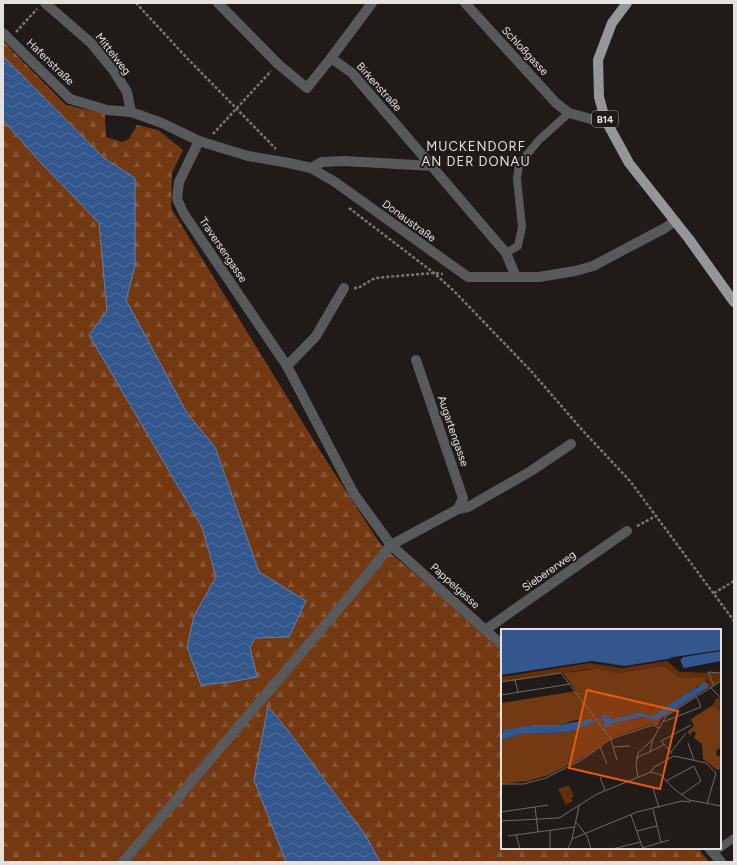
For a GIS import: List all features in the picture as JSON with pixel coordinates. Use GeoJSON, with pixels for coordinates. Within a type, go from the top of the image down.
{"type":"FeatureCollection","features":[{"type":"Feature","properties":{"kind":"main road","name":"B14"},"geometry":{"type":"LineString","coordinates":[[627,3],[612,23],[598,60],[599,97],[605,119],[629,163],[675,221],[734,302]]}},
{"type":"Feature","properties":{"kind":"street"},"geometry":{"type":"LineString","coordinates":[[218,3],[278,64],[307,88],[332,58],[372,3]]}},
{"type":"Feature","properties":{"kind":"street","name":"Schloßgasse"},"geometry":{"type":"LineString","coordinates":[[465,3],[556,103],[569,113],[591,119],[605,119]]}},
{"type":"Feature","properties":{"kind":"street","name":"Mittelweg"},"geometry":{"type":"LineString","coordinates":[[41,6],[91,43],[114,71],[127,92],[131,112]]}},
{"type":"Feature","properties":{"kind":"street","name":"Hafenstraße"},"geometry":{"type":"LineString","coordinates":[[6,36],[70,99],[107,110],[131,112]]}},
{"type":"Feature","properties":{"kind":"street","name":"Birkenstraße"},"geometry":{"type":"LineString","coordinates":[[332,58],[352,72],[433,166],[506,253],[516,276]]}},
{"type":"Feature","properties":{"kind":"street","name":"Donaustraße"},"geometry":{"type":"LineString","coordinates":[[131,112],[162,123],[203,142],[248,156],[311,168],[335,182],[468,277]]}},
{"type":"Feature","properties":{"kind":"street","name":"Traversengasse"},"geometry":{"type":"LineString","coordinates":[[203,142],[179,182],[177,199],[184,214],[287,366],[354,494],[391,545]]}},
{"type":"Feature","properties":{"kind":"street"},"geometry":{"type":"LineString","coordinates":[[311,168],[322,162],[344,161],[433,166]]}},
{"type":"Feature","properties":{"kind":"street"},"geometry":{"type":"LineString","coordinates":[[468,277],[539,277],[575,271],[593,266],[665,228],[675,221]]}},
{"type":"Feature","properties":{"kind":"street"},"geometry":{"type":"LineString","coordinates":[[287,366],[316,336],[344,288]]}},
{"type":"Feature","properties":{"kind":"street","name":"Augartengasse"},"geometry":{"type":"LineString","coordinates":[[416,360],[463,498],[458,509]]}},
{"type":"Feature","properties":{"kind":"street"},"geometry":{"type":"LineString","coordinates":[[123,862],[353,592],[391,545],[458,509],[468,507],[531,471],[571,444]]}},
{"type":"Feature","properties":{"kind":"street","name":"Siebererweg"},"geometry":{"type":"LineString","coordinates":[[485,630],[627,531]]}},
{"type":"Feature","properties":{"kind":"street","name":"Pappelgasse"},"geometry":{"type":"LineString","coordinates":[[391,545],[501,644]]}},
{"type":"Feature","properties":{"kind":"street"},"geometry":{"type":"LineString","coordinates":[[711,851],[720,862]]}},
{"type":"Feature","properties":{"kind":"lane"},"geometry":{"type":"LineString","coordinates":[[506,253],[518,246],[522,228],[517,179],[519,164],[540,140],[569,113]]}},
{"type":"Feature","properties":{"kind":"lane"},"geometry":{"type":"LineString","coordinates":[[721,845],[734,838]]}},
{"type":"Feature","properties":{"kind":"path"},"geometry":{"type":"LineString","coordinates":[[136,3],[289,163]]}},
{"type":"Feature","properties":{"kind":"path"},"geometry":{"type":"LineString","coordinates":[[6,36],[41,6]]}},
{"type":"Feature","properties":{"kind":"path"},"geometry":{"type":"LineString","coordinates":[[203,142],[214,133],[278,64]]}},
{"type":"Feature","properties":{"kind":"path"},"geometry":{"type":"LineString","coordinates":[[348,208],[434,272],[531,371],[630,482],[734,621]]}},
{"type":"Feature","properties":{"kind":"path"},"geometry":{"type":"LineString","coordinates":[[344,288],[358,288],[375,278],[434,272],[468,277]]}},
{"type":"Feature","properties":{"kind":"path"},"geometry":{"type":"LineString","coordinates":[[627,531],[656,516]]}},
{"type":"Feature","properties":{"kind":"path"},"geometry":{"type":"LineString","coordinates":[[714,593],[734,581]]}},
{"type":"Feature","properties":{"kind":"green space"},"geometry":{"type":"Polygon","coordinates":[[[3,41],[66,105],[105,114],[106,137],[122,142],[129,139],[137,125],[158,130],[183,150],[172,173],[171,208],[322,454],[381,545],[501,647],[501,849],[699,849],[709,862],[380,862],[366,836],[293,737],[268,707],[254,780],[286,862],[3,862],[3,120],[42,164],[99,223],[107,311],[89,335],[202,527],[216,577],[194,616],[201,684],[230,682],[256,677],[250,647],[255,638],[289,637],[306,601],[259,572],[215,447],[187,413],[126,300],[135,266],[134,178],[104,158],[3,56],[3,41]]]}},
{"type":"Feature","properties":{"kind":"water"},"geometry":{"type":"Polygon","coordinates":[[[3,56],[104,158],[135,178],[135,266],[126,300],[187,413],[215,447],[259,572],[306,601],[289,637],[255,638],[250,647],[257,677],[201,685],[187,647],[194,616],[216,577],[202,527],[89,335],[107,311],[99,223],[42,164],[3,120],[3,56]]]}},
{"type":"Feature","properties":{"kind":"water"},"geometry":{"type":"Polygon","coordinates":[[[268,706],[293,737],[366,836],[380,862],[286,862],[254,780],[268,706]]]}},
{"type":"Feature","properties":{"kind":"district","name":"MUCKENDORF AN DER DONAU"},"geometry":{"type":"Point","coordinates":[476,154]}}]}
